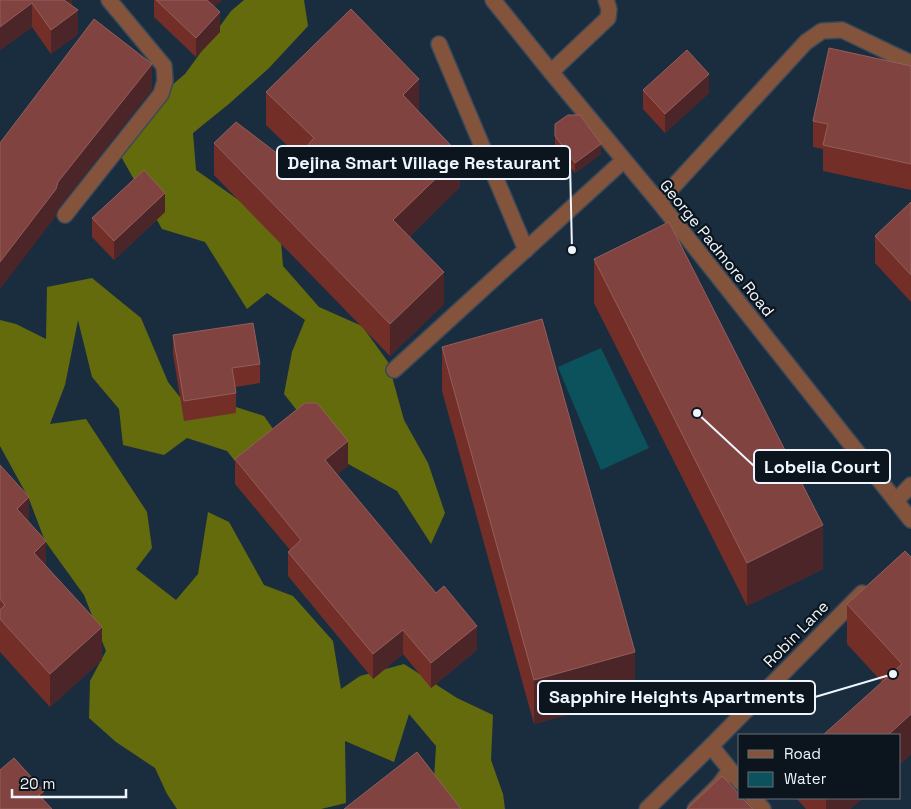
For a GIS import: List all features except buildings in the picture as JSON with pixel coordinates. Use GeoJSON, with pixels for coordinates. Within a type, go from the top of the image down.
{"type":"FeatureCollection","features":[{"type":"Feature","properties":{"kind":"street"},"geometry":{"type":"LineString","coordinates":[[65,215],[161,94],[165,81],[164,66],[109,0]]}},
{"type":"Feature","properties":{"kind":"street","name":"George Padmore Road"},"geometry":{"type":"LineString","coordinates":[[493,0],[659,202],[911,520]]}},
{"type":"Feature","properties":{"kind":"street"},"geometry":{"type":"LineString","coordinates":[[551,72],[608,18],[609,9],[606,0]]}},
{"type":"Feature","properties":{"kind":"street"},"geometry":{"type":"LineString","coordinates":[[659,202],[806,42],[822,31],[842,30],[911,63]]}},
{"type":"Feature","properties":{"kind":"street"},"geometry":{"type":"LineString","coordinates":[[439,44],[526,250]]}},
{"type":"Feature","properties":{"kind":"street"},"geometry":{"type":"LineString","coordinates":[[394,370],[624,160]]}},
{"type":"Feature","properties":{"kind":"street"},"geometry":{"type":"LineString","coordinates":[[896,501],[911,485]]}},
{"type":"Feature","properties":{"kind":"street","name":"Robin Lane"},"geometry":{"type":"LineString","coordinates":[[647,809],[874,582]]}},
{"type":"Feature","properties":{"kind":"street"},"geometry":{"type":"LineString","coordinates":[[695,809],[720,784],[735,776],[711,746]]}},
{"type":"Feature","properties":{"kind":"street"},"geometry":{"type":"LineString","coordinates":[[754,799],[762,809]]}},
{"type":"Feature","properties":{"kind":"green space"},"geometry":{"type":"Polygon","coordinates":[[[244,0],[304,0],[308,26],[269,68],[193,133],[196,170],[280,229],[283,266],[319,307],[362,326],[388,362],[404,420],[428,463],[445,513],[431,544],[397,491],[332,455],[284,394],[292,352],[305,320],[267,293],[247,309],[205,242],[162,229],[119,153],[144,109],[185,74],[231,11],[244,0]]]}},
{"type":"Feature","properties":{"kind":"green space"},"geometry":{"type":"Polygon","coordinates":[[[92,278],[141,318],[168,382],[187,406],[227,404],[264,416],[299,466],[269,504],[227,451],[187,438],[164,455],[123,445],[119,409],[92,377],[78,320],[65,385],[50,424],[86,419],[147,512],[152,548],[136,569],[176,600],[198,574],[208,512],[229,522],[264,585],[293,596],[333,641],[341,689],[360,676],[404,664],[457,698],[493,715],[491,760],[503,794],[505,809],[449,809],[434,780],[436,746],[409,714],[394,762],[345,741],[346,803],[321,809],[177,809],[167,794],[155,768],[116,742],[89,718],[90,681],[106,651],[84,595],[45,541],[29,499],[0,446],[0,320],[16,324],[46,339],[47,287],[92,278]]]}},
{"type":"Feature","properties":{"kind":"water"},"geometry":{"type":"Polygon","coordinates":[[[601,348],[649,448],[601,470],[558,367],[601,348]]]}},
{"type":"Feature","properties":{"kind":"place","name":"Dejina Smart Village Restaurant"},"geometry":{"type":"Point","coordinates":[572,250]}},
{"type":"Feature","properties":{"kind":"place","name":"Lobelia Court"},"geometry":{"type":"Point","coordinates":[697,413]}},
{"type":"Feature","properties":{"kind":"place","name":"Sapphire Heights Apartments"},"geometry":{"type":"Point","coordinates":[893,674]}}]}
